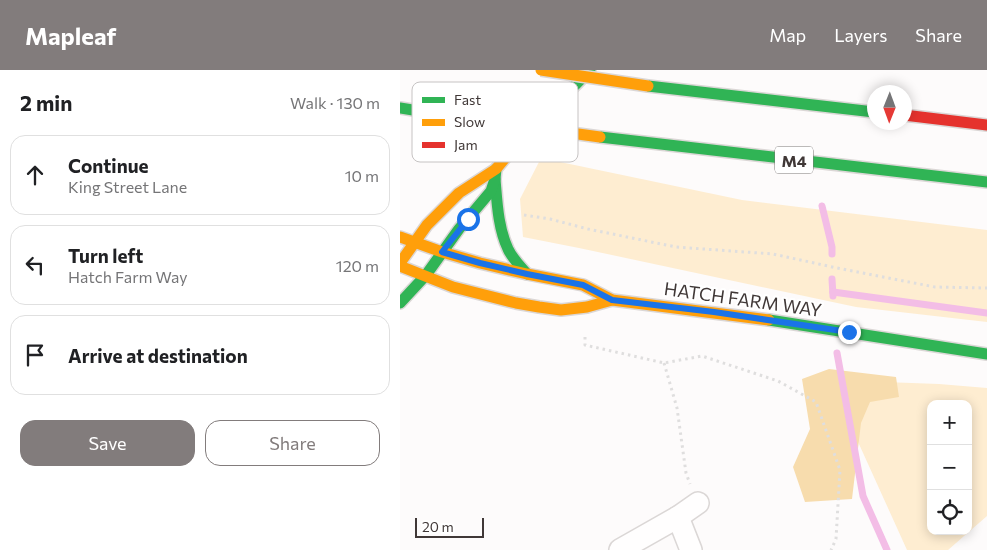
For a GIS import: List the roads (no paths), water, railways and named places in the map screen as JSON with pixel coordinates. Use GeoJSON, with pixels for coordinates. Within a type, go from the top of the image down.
{"type":"FeatureCollection","features":[{"type":"Feature","properties":{"kind":"main road"},"geometry":{"type":"LineString","coordinates":[[541,70],[648,86],[867,111]]}},
{"type":"Feature","properties":{"kind":"main road"},"geometry":{"type":"LineString","coordinates":[[578,82],[590,70]]}},
{"type":"Feature","properties":{"kind":"main road"},"geometry":{"type":"LineString","coordinates":[[912,116],[987,125]]}},
{"type":"Feature","properties":{"kind":"main road","name":"M4"},"geometry":{"type":"LineString","coordinates":[[578,134],[987,182]]}},
{"type":"Feature","properties":{"kind":"main road"},"geometry":{"type":"LineString","coordinates":[[400,303],[426,275],[491,191],[496,174],[504,162]]}},
{"type":"Feature","properties":{"kind":"main road"},"geometry":{"type":"LineString","coordinates":[[400,265],[414,242],[427,226],[459,193],[476,181],[496,174]]}},
{"type":"Feature","properties":{"kind":"main road"},"geometry":{"type":"LineString","coordinates":[[496,174],[502,236],[509,250],[527,274]]}},
{"type":"Feature","properties":{"kind":"main road","name":"HATCH FARM WAY"},"geometry":{"type":"LineString","coordinates":[[400,237],[480,263],[583,285],[612,300],[790,323],[987,354]]}},
{"type":"Feature","properties":{"kind":"main road","name":"HATCH FARM WAY"},"geometry":{"type":"LineString","coordinates":[[400,265],[453,287],[539,307],[561,310],[587,307],[612,300]]}},
{"type":"Feature","properties":{"kind":"street"},"geometry":{"type":"LineString","coordinates":[[620,550],[678,517],[698,503]]}},
{"type":"Feature","properties":{"kind":"street"},"geometry":{"type":"LineString","coordinates":[[678,517],[691,550]]}},
{"type":"Feature","properties":{"kind":"waterway"},"geometry":{"type":"LineString","coordinates":[[822,206],[832,254]]}},
{"type":"Feature","properties":{"kind":"waterway"},"geometry":{"type":"LineString","coordinates":[[832,279],[833,296]]}},
{"type":"Feature","properties":{"kind":"waterway"},"geometry":{"type":"LineString","coordinates":[[833,292],[987,313]]}},
{"type":"Feature","properties":{"kind":"waterway"},"geometry":{"type":"LineString","coordinates":[[837,353],[863,496],[887,550]]}}]}
